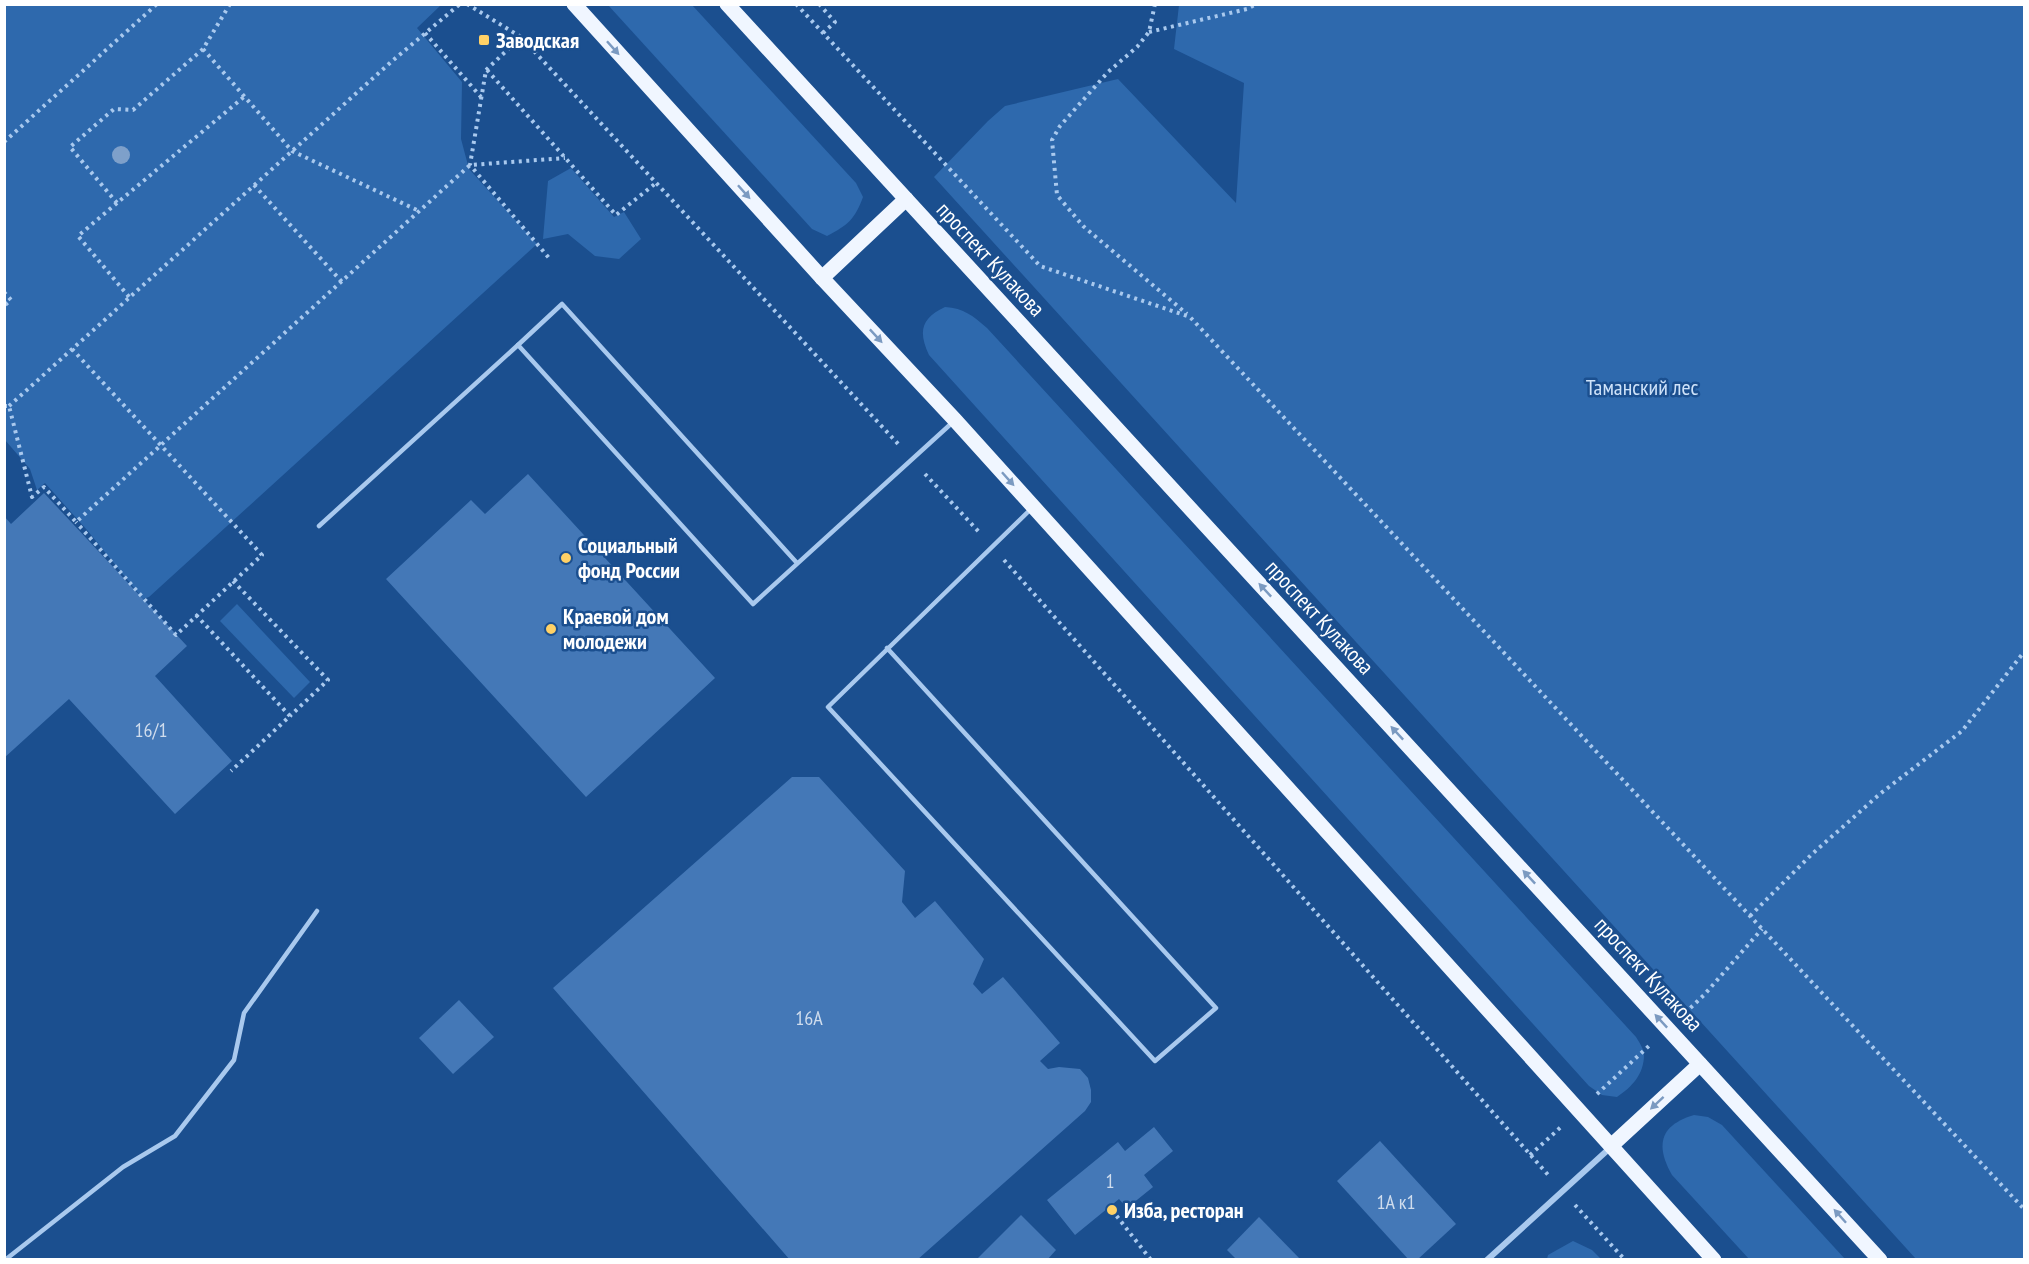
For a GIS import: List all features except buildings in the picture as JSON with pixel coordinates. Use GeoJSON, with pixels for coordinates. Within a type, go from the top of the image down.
{"type":"FeatureCollection","features":[{"type":"Feature","properties":{"kind":"main road"},"geometry":{"type":"LineString","coordinates":[[573,4],[822,278],[955,420],[1714,1260]]}},
{"type":"Feature","properties":{"kind":"main road","name":"проспект Кулакова"},"geometry":{"type":"LineString","coordinates":[[727,4],[1880,1260]]}},
{"type":"Feature","properties":{"kind":"main road"},"geometry":{"type":"LineString","coordinates":[[822,278],[906,199]]}},
{"type":"Feature","properties":{"kind":"main road"},"geometry":{"type":"LineString","coordinates":[[1611,1146],[1700,1064]]}},
{"type":"Feature","properties":{"kind":"street"},"geometry":{"type":"LineString","coordinates":[[1486,1260],[1611,1146]]}},
{"type":"Feature","properties":{"kind":"lane"},"geometry":{"type":"LineString","coordinates":[[319,526],[562,304],[797,563]]}},
{"type":"Feature","properties":{"kind":"lane"},"geometry":{"type":"LineString","coordinates":[[518,345],[753,604],[955,420]]}},
{"type":"Feature","properties":{"kind":"lane"},"geometry":{"type":"LineString","coordinates":[[887,648],[1216,1008],[1155,1060],[828,707],[887,648],[1033,507]]}},
{"type":"Feature","properties":{"kind":"lane"},"geometry":{"type":"LineString","coordinates":[[5,1260],[123,1167],[175,1136],[234,1060],[244,1013],[317,911]]}},
{"type":"Feature","properties":{"kind":"path"},"geometry":{"type":"LineString","coordinates":[[4,142],[157,4]]}},
{"type":"Feature","properties":{"kind":"path"},"geometry":{"type":"LineString","coordinates":[[117,203],[70,147],[114,109],[133,110],[203,49],[230,4]]}},
{"type":"Feature","properties":{"kind":"path"},"geometry":{"type":"LineString","coordinates":[[72,349],[262,555],[177,634],[44,487],[32,497],[7,406],[460,4]]}},
{"type":"Feature","properties":{"kind":"path"},"geometry":{"type":"LineString","coordinates":[[467,4],[521,37],[993,546],[1625,1260]]}},
{"type":"Feature","properties":{"kind":"path"},"geometry":{"type":"LineString","coordinates":[[796,4],[1040,266],[1190,317]]}},
{"type":"Feature","properties":{"kind":"path"},"geometry":{"type":"LineString","coordinates":[[819,4],[835,22],[823,33]]}},
{"type":"Feature","properties":{"kind":"path"},"geometry":{"type":"LineString","coordinates":[[1155,4],[1149,32],[1137,47],[1108,72],[1056,133],[1053,140],[1057,195],[1083,226],[1190,317],[2025,1209]]}},
{"type":"Feature","properties":{"kind":"path"},"geometry":{"type":"LineString","coordinates":[[1149,32],[1247,9],[1256,4]]}},
{"type":"Feature","properties":{"kind":"path"},"geometry":{"type":"LineString","coordinates":[[425,33],[482,97]]}},
{"type":"Feature","properties":{"kind":"path"},"geometry":{"type":"LineString","coordinates":[[470,165],[486,70],[521,37]]}},
{"type":"Feature","properties":{"kind":"path"},"geometry":{"type":"LineString","coordinates":[[203,49],[292,151],[419,211]]}},
{"type":"Feature","properties":{"kind":"path"},"geometry":{"type":"LineString","coordinates":[[486,70],[616,215],[656,183]]}},
{"type":"Feature","properties":{"kind":"path"},"geometry":{"type":"LineString","coordinates":[[130,298],[78,236],[245,96]]}},
{"type":"Feature","properties":{"kind":"path"},"geometry":{"type":"LineString","coordinates":[[76,522],[470,165],[565,158]]}},
{"type":"Feature","properties":{"kind":"path"},"geometry":{"type":"LineString","coordinates":[[470,165],[549,258]]}},
{"type":"Feature","properties":{"kind":"path"},"geometry":{"type":"LineString","coordinates":[[254,185],[342,282]]}},
{"type":"Feature","properties":{"kind":"path"},"geometry":{"type":"LineString","coordinates":[[4,292],[11,300],[4,306]]}},
{"type":"Feature","properties":{"kind":"path"},"geometry":{"type":"LineString","coordinates":[[231,771],[328,680],[233,581]]}},
{"type":"Feature","properties":{"kind":"path"},"geometry":{"type":"LineString","coordinates":[[196,615],[290,716]]}},
{"type":"Feature","properties":{"kind":"path"},"geometry":{"type":"LineString","coordinates":[[1750,916],[1811,855],[1881,793],[1962,731],[2025,652]]}},
{"type":"Feature","properties":{"kind":"path"},"geometry":{"type":"LineString","coordinates":[[1530,1155],[1704,995],[1762,929]]}},
{"type":"Feature","properties":{"kind":"path"},"geometry":{"type":"LineString","coordinates":[[1112,1210],[1151,1260]]}},
{"type":"Feature","properties":{"kind":"green space"},"geometry":{"type":"Polygon","coordinates":[[[4,5],[441,5],[417,28],[462,82],[461,139],[469,169],[537,244],[149,597],[143,599],[45,483],[37,490],[30,469],[5,440],[4,5]]]}},
{"type":"Feature","properties":{"kind":"green space"},"geometry":{"type":"Polygon","coordinates":[[[608,5],[692,5],[856,183],[863,197],[850,221],[827,236],[812,229],[608,5]]]}},
{"type":"Feature","properties":{"kind":"green space","name":"Таманский лес"},"geometry":{"type":"Polygon","coordinates":[[[1179,5],[2024,5],[2024,1259],[1916,1259],[934,177],[1005,106],[1118,79],[1236,203],[1244,83],[1174,49],[1179,5]]]}},
{"type":"Feature","properties":{"kind":"green space"},"geometry":{"type":"Polygon","coordinates":[[[571,168],[614,217],[624,212],[641,239],[619,259],[595,256],[568,234],[543,239],[548,181],[571,168]]]}},
{"type":"Feature","properties":{"kind":"green space"},"geometry":{"type":"Polygon","coordinates":[[[945,307],[968,313],[987,328],[1636,1037],[1643,1050],[1643,1062],[1639,1074],[1628,1089],[1617,1097],[1602,1095],[1589,1086],[929,355],[923,339],[924,326],[931,316],[945,307]]]}},
{"type":"Feature","properties":{"kind":"green space"},"geometry":{"type":"Polygon","coordinates":[[[237,604],[310,682],[294,698],[220,621],[237,604]]]}},
{"type":"Feature","properties":{"kind":"green space"},"geometry":{"type":"Polygon","coordinates":[[[1694,1115],[1708,1117],[1722,1125],[1845,1259],[1749,1259],[1672,1175],[1663,1154],[1664,1138],[1668,1130],[1674,1124],[1694,1115]]]}},
{"type":"Feature","properties":{"kind":"green space"},"geometry":{"type":"Polygon","coordinates":[[[1573,1241],[1592,1250],[1601,1259],[1547,1259],[1548,1255],[1573,1241]]]}},
{"type":"Feature","properties":{"kind":"place","name":"Заводская"},"geometry":{"type":"Point","coordinates":[484,40]}},
{"type":"Feature","properties":{"kind":"place","name":"Социальный фонд России"},"geometry":{"type":"Point","coordinates":[566,558]}},
{"type":"Feature","properties":{"kind":"place","name":"Краевой дом молодежи"},"geometry":{"type":"Point","coordinates":[551,629]}},
{"type":"Feature","properties":{"kind":"place","name":"Изба, ресторан"},"geometry":{"type":"Point","coordinates":[1112,1210]}}]}
